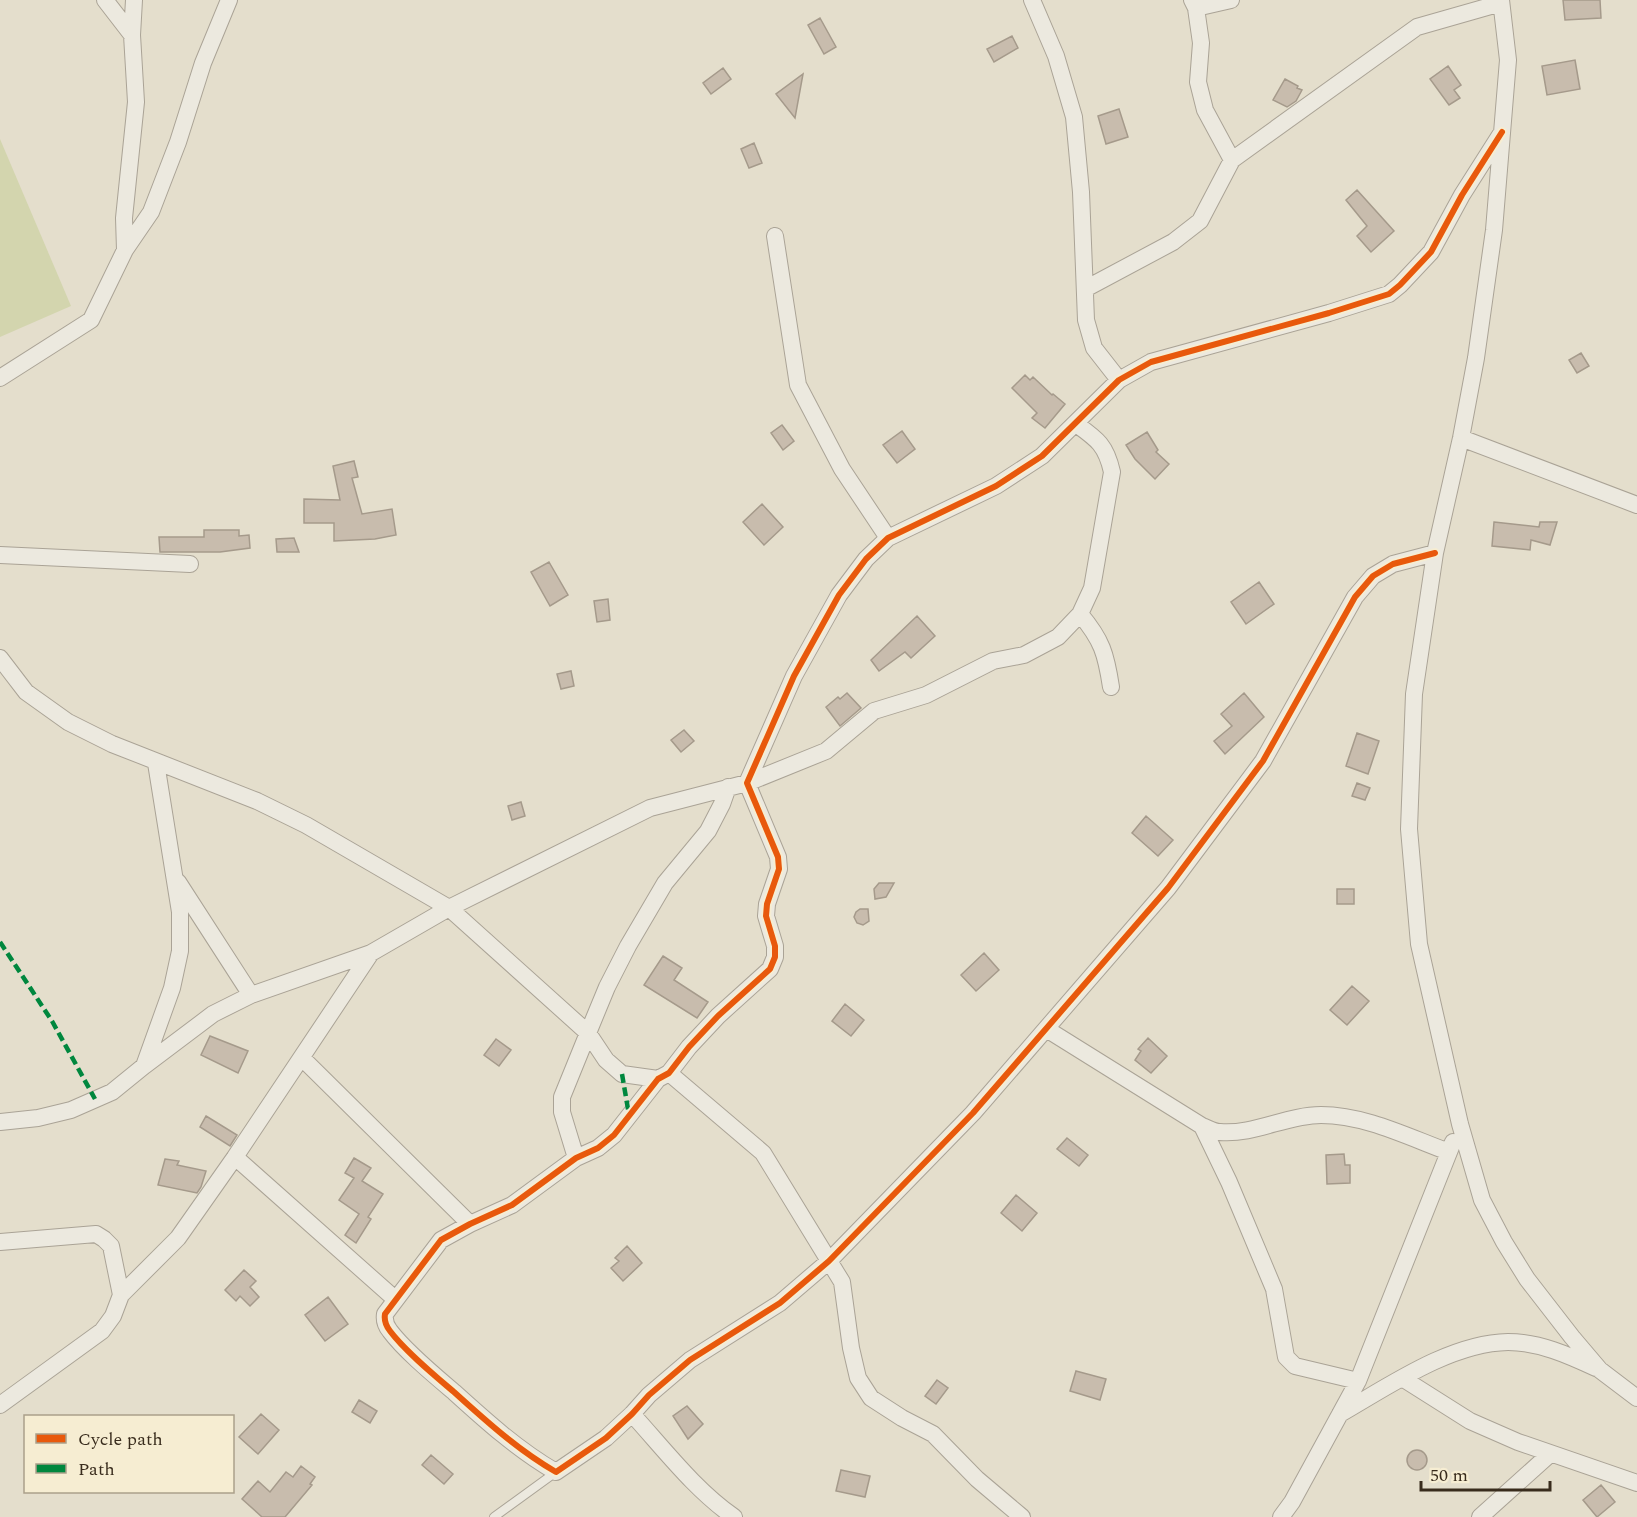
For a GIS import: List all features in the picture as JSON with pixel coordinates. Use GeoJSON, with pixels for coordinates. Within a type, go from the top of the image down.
{"type":"FeatureCollection","features":[{"type":"Feature","properties":{"kind":"street"},"geometry":{"type":"LineString","coordinates":[[105,0],[132,35]]}},
{"type":"Feature","properties":{"kind":"street"},"geometry":{"type":"LineString","coordinates":[[124,250],[124,218],[136,102],[132,35],[134,0]]}},
{"type":"Feature","properties":{"kind":"street"},"geometry":{"type":"LineString","coordinates":[[0,378],[91,320],[124,250],[151,212],[178,142],[203,63],[229,0]]}},
{"type":"Feature","properties":{"kind":"street"},"geometry":{"type":"LineString","coordinates":[[1032,0],[1056,56],[1074,117],[1081,192],[1086,320],[1094,348],[1119,380]]}},
{"type":"Feature","properties":{"kind":"street"},"geometry":{"type":"LineString","coordinates":[[1231,0],[1194,4],[1201,43],[1198,82],[1205,110],[1232,160]]}},
{"type":"Feature","properties":{"kind":"street"},"geometry":{"type":"LineString","coordinates":[[1085,289],[1173,242],[1200,221],[1232,160],[1418,27],[1501,1],[1508,60],[1494,230],[1476,358],[1435,553],[1414,694],[1409,829],[1419,944],[1460,1124],[1482,1200],[1527,1279],[1600,1370],[1637,1398]]}},
{"type":"Feature","properties":{"kind":"street"},"geometry":{"type":"LineString","coordinates":[[1435,553],[1394,564],[1372,576],[1355,597],[1263,761],[1168,888],[1048,1030],[973,1113],[829,1261],[780,1303],[690,1360],[649,1395],[606,1438],[556,1472],[525,1453],[501,1433],[435,1375],[389,1330],[384,1320],[385,1314],[441,1240],[512,1205],[576,1158],[598,1148],[614,1135],[663,1076],[718,1016],[770,969],[775,957],[775,946],[766,916],[767,904],[779,869],[778,857],[747,783],[794,676],[839,596],[866,559],[888,538],[996,486],[1042,456],[1119,380],[1151,362],[1389,294],[1431,252],[1462,195],[1502,132]]}},
{"type":"Feature","properties":{"kind":"street"},"geometry":{"type":"LineString","coordinates":[[775,237],[798,385],[842,469],[888,538]]}},
{"type":"Feature","properties":{"kind":"street"},"geometry":{"type":"LineString","coordinates":[[0,1122],[38,1118],[71,1110],[112,1092],[213,1014],[251,995],[371,953],[449,908],[650,808],[747,783],[826,751],[874,711],[926,695],[993,661],[1024,655],[1058,637],[1080,614],[1092,588],[1112,472],[1108,454],[1097,439],[1076,424]]}},
{"type":"Feature","properties":{"kind":"street"},"geometry":{"type":"LineString","coordinates":[[1461,438],[1637,505]]}},
{"type":"Feature","properties":{"kind":"street"},"geometry":{"type":"LineString","coordinates":[[0,555],[190,564]]}},
{"type":"Feature","properties":{"kind":"street"},"geometry":{"type":"LineString","coordinates":[[1080,614],[1094,631],[1106,654],[1111,687]]}},
{"type":"Feature","properties":{"kind":"street"},"geometry":{"type":"LineString","coordinates":[[0,658],[26,692],[68,722],[156,763],[257,801],[306,825],[449,908],[588,1033],[606,1060],[622,1074],[663,1076],[763,1153],[842,1282],[851,1348],[858,1378],[871,1398],[933,1434],[977,1479],[1022,1517]]}},
{"type":"Feature","properties":{"kind":"street"},"geometry":{"type":"LineString","coordinates":[[144,1066],[172,988],[180,951],[180,912],[156,763]]}},
{"type":"Feature","properties":{"kind":"street"},"geometry":{"type":"LineString","coordinates":[[576,1158],[562,1112],[562,1097],[588,1033],[628,945],[665,882],[708,831],[728,787]]}},
{"type":"Feature","properties":{"kind":"street"},"geometry":{"type":"LineString","coordinates":[[175,877],[251,995]]}},
{"type":"Feature","properties":{"kind":"street"},"geometry":{"type":"LineString","coordinates":[[0,1405],[102,1331],[113,1316],[121,1295],[178,1238],[236,1157],[371,953]]}},
{"type":"Feature","properties":{"kind":"street"},"geometry":{"type":"LineString","coordinates":[[1048,1030],[1202,1126],[1220,1132],[1243,1130],[1319,1115],[1370,1123],[1449,1152]]}},
{"type":"Feature","properties":{"kind":"street"},"geometry":{"type":"LineString","coordinates":[[302,1058],[470,1224]]}},
{"type":"Feature","properties":{"kind":"street"},"geometry":{"type":"LineString","coordinates":[[1281,1517],[1292,1502],[1358,1381],[1460,1124]]}},
{"type":"Feature","properties":{"kind":"street"},"geometry":{"type":"LineString","coordinates":[[1202,1126],[1229,1182],[1274,1289],[1286,1357],[1295,1366],[1358,1381]]}},
{"type":"Feature","properties":{"kind":"street"},"geometry":{"type":"LineString","coordinates":[[236,1157],[395,1299]]}},
{"type":"Feature","properties":{"kind":"street"},"geometry":{"type":"LineString","coordinates":[[0,1242],[96,1234],[111,1246],[121,1295]]}},
{"type":"Feature","properties":{"kind":"street"},"geometry":{"type":"LineString","coordinates":[[1339,1414],[1402,1378],[1447,1356],[1481,1345],[1509,1342],[1542,1347],[1600,1370]]}},
{"type":"Feature","properties":{"kind":"street"},"geometry":{"type":"LineString","coordinates":[[1402,1378],[1470,1421],[1518,1442],[1634,1485]]}},
{"type":"Feature","properties":{"kind":"street"},"geometry":{"type":"LineString","coordinates":[[632,1414],[697,1485],[718,1506],[734,1517]]}},
{"type":"Feature","properties":{"kind":"street"},"geometry":{"type":"LineString","coordinates":[[1479,1517],[1551,1454]]}},
{"type":"Feature","properties":{"kind":"lane"},"geometry":{"type":"LineString","coordinates":[[494,1517],[556,1472]]}},
{"type":"Feature","properties":{"kind":"green space"},"geometry":{"type":"Polygon","coordinates":[[[0,139],[71,306],[0,337],[0,139]]]}},
{"type":"Feature","properties":{"kind":"building"},"geometry":{"type":"Polygon","coordinates":[[[1563,0],[1600,0],[1601,18],[1565,20],[1563,0]]]}},
{"type":"Feature","properties":{"kind":"building"},"geometry":{"type":"Polygon","coordinates":[[[820,18],[836,47],[824,54],[808,25],[820,18]]]}},
{"type":"Feature","properties":{"kind":"building"},"geometry":{"type":"Polygon","coordinates":[[[1012,36],[1018,48],[994,62],[987,49],[1012,36]]]}},
{"type":"Feature","properties":{"kind":"building"},"geometry":{"type":"Polygon","coordinates":[[[1575,60],[1580,89],[1547,95],[1542,66],[1575,60]]]}},
{"type":"Feature","properties":{"kind":"building"},"geometry":{"type":"Polygon","coordinates":[[[1448,66],[1461,85],[1454,90],[1460,98],[1449,105],[1430,79],[1448,66]]]}},
{"type":"Feature","properties":{"kind":"building"},"geometry":{"type":"Polygon","coordinates":[[[723,68],[731,79],[711,94],[703,83],[723,68]]]}},
{"type":"Feature","properties":{"kind":"building"},"geometry":{"type":"Polygon","coordinates":[[[803,74],[795,118],[776,94],[803,74]]]}},
{"type":"Feature","properties":{"kind":"building"},"geometry":{"type":"Polygon","coordinates":[[[1285,79],[1302,90],[1296,101],[1287,107],[1273,100],[1285,79]]]}},
{"type":"Feature","properties":{"kind":"building"},"geometry":{"type":"Polygon","coordinates":[[[1119,109],[1128,137],[1106,144],[1098,116],[1119,109]]]}},
{"type":"Feature","properties":{"kind":"building"},"geometry":{"type":"Polygon","coordinates":[[[754,143],[762,163],[749,168],[741,149],[754,143]]]}},
{"type":"Feature","properties":{"kind":"building"},"geometry":{"type":"Polygon","coordinates":[[[1357,190],[1394,231],[1371,252],[1357,236],[1367,226],[1346,200],[1357,190]]]}},
{"type":"Feature","properties":{"kind":"building"},"geometry":{"type":"Polygon","coordinates":[[[1581,353],[1589,366],[1577,373],[1569,360],[1581,353]]]}},
{"type":"Feature","properties":{"kind":"building"},"geometry":{"type":"Polygon","coordinates":[[[1025,375],[1030,380],[1033,377],[1065,404],[1045,428],[1032,418],[1037,413],[1012,388],[1025,375]]]}},
{"type":"Feature","properties":{"kind":"building"},"geometry":{"type":"Polygon","coordinates":[[[782,425],[794,441],[783,450],[771,433],[782,425]]]}},
{"type":"Feature","properties":{"kind":"building"},"geometry":{"type":"Polygon","coordinates":[[[902,431],[915,449],[897,463],[883,445],[902,431]]]}},
{"type":"Feature","properties":{"kind":"building"},"geometry":{"type":"Polygon","coordinates":[[[1147,432],[1158,450],[1156,452],[1169,464],[1155,479],[1135,459],[1126,445],[1147,432]]]}},
{"type":"Feature","properties":{"kind":"building"},"geometry":{"type":"Polygon","coordinates":[[[354,461],[358,477],[352,478],[362,514],[392,509],[396,535],[375,539],[334,541],[334,523],[304,523],[304,499],[340,500],[333,466],[354,461]]]}},
{"type":"Feature","properties":{"kind":"building"},"geometry":{"type":"Polygon","coordinates":[[[762,504],[783,527],[764,545],[743,522],[762,504]]]}},
{"type":"Feature","properties":{"kind":"building"},"geometry":{"type":"Polygon","coordinates":[[[1494,522],[1539,527],[1540,522],[1557,522],[1550,545],[1531,540],[1530,550],[1492,546],[1494,522]]]}},
{"type":"Feature","properties":{"kind":"building"},"geometry":{"type":"Polygon","coordinates":[[[204,530],[239,530],[239,536],[249,535],[250,548],[220,552],[160,552],[159,537],[204,537],[204,530]]]}},
{"type":"Feature","properties":{"kind":"building"},"geometry":{"type":"Polygon","coordinates":[[[294,538],[299,552],[277,552],[276,539],[294,538]]]}},
{"type":"Feature","properties":{"kind":"building"},"geometry":{"type":"Polygon","coordinates":[[[549,562],[568,595],[550,606],[531,572],[549,562]]]}},
{"type":"Feature","properties":{"kind":"building"},"geometry":{"type":"Polygon","coordinates":[[[1259,582],[1274,604],[1246,624],[1231,602],[1259,582]]]}},
{"type":"Feature","properties":{"kind":"building"},"geometry":{"type":"Polygon","coordinates":[[[608,599],[610,620],[597,622],[594,601],[608,599]]]}},
{"type":"Feature","properties":{"kind":"building"},"geometry":{"type":"Polygon","coordinates":[[[917,616],[935,636],[911,658],[905,652],[879,671],[871,660],[917,616]]]}},
{"type":"Feature","properties":{"kind":"building"},"geometry":{"type":"Polygon","coordinates":[[[571,671],[574,686],[561,689],[557,674],[571,671]]]}},
{"type":"Feature","properties":{"kind":"building"},"geometry":{"type":"Polygon","coordinates":[[[847,693],[861,708],[840,726],[826,707],[847,693]]]}},
{"type":"Feature","properties":{"kind":"building"},"geometry":{"type":"Polygon","coordinates":[[[1244,693],[1264,717],[1225,754],[1214,741],[1232,726],[1221,714],[1244,693]]]}},
{"type":"Feature","properties":{"kind":"building"},"geometry":{"type":"Polygon","coordinates":[[[684,730],[694,741],[681,752],[671,740],[684,730]]]}},
{"type":"Feature","properties":{"kind":"building"},"geometry":{"type":"Polygon","coordinates":[[[1357,733],[1379,741],[1368,774],[1346,766],[1357,733]]]}},
{"type":"Feature","properties":{"kind":"building"},"geometry":{"type":"Polygon","coordinates":[[[1357,783],[1370,788],[1365,800],[1352,796],[1357,783]]]}},
{"type":"Feature","properties":{"kind":"building"},"geometry":{"type":"Polygon","coordinates":[[[521,802],[525,816],[512,820],[508,806],[521,802]]]}},
{"type":"Feature","properties":{"kind":"building"},"geometry":{"type":"Polygon","coordinates":[[[1146,816],[1173,840],[1158,856],[1132,833],[1146,816]]]}},
{"type":"Feature","properties":{"kind":"building"},"geometry":{"type":"Polygon","coordinates":[[[879,883],[894,883],[886,897],[875,899],[874,889],[879,883]]]}},
{"type":"Feature","properties":{"kind":"building"},"geometry":{"type":"Polygon","coordinates":[[[1337,889],[1354,889],[1354,904],[1337,904],[1337,889]]]}},
{"type":"Feature","properties":{"kind":"building"},"geometry":{"type":"Polygon","coordinates":[[[860,909],[868,909],[869,921],[863,925],[857,923],[854,917],[856,912],[860,909]]]}},
{"type":"Feature","properties":{"kind":"building"},"geometry":{"type":"Polygon","coordinates":[[[984,953],[999,970],[976,991],[961,975],[984,953]]]}},
{"type":"Feature","properties":{"kind":"building"},"geometry":{"type":"Polygon","coordinates":[[[663,956],[682,968],[674,980],[708,1002],[697,1018],[644,985],[663,956]]]}},
{"type":"Feature","properties":{"kind":"building"},"geometry":{"type":"Polygon","coordinates":[[[1352,986],[1369,1001],[1347,1025],[1330,1010],[1352,986]]]}},
{"type":"Feature","properties":{"kind":"building"},"geometry":{"type":"Polygon","coordinates":[[[845,1004],[864,1020],[851,1036],[832,1021],[845,1004]]]}},
{"type":"Feature","properties":{"kind":"building"},"geometry":{"type":"Polygon","coordinates":[[[210,1036],[248,1051],[238,1073],[201,1055],[210,1036]]]}},
{"type":"Feature","properties":{"kind":"building"},"geometry":{"type":"Polygon","coordinates":[[[1148,1038],[1167,1056],[1151,1073],[1135,1060],[1141,1051],[1138,1049],[1148,1038]]]}},
{"type":"Feature","properties":{"kind":"building"},"geometry":{"type":"Polygon","coordinates":[[[496,1039],[511,1050],[499,1066],[484,1055],[496,1039]]]}},
{"type":"Feature","properties":{"kind":"building"},"geometry":{"type":"Polygon","coordinates":[[[206,1116],[237,1135],[230,1146],[200,1127],[206,1116]]]}},
{"type":"Feature","properties":{"kind":"building"},"geometry":{"type":"Polygon","coordinates":[[[1067,1138],[1088,1155],[1079,1166],[1057,1149],[1067,1138]]]}},
{"type":"Feature","properties":{"kind":"building"},"geometry":{"type":"Polygon","coordinates":[[[1344,1154],[1345,1165],[1350,1165],[1350,1183],[1327,1184],[1326,1155],[1344,1154]]]}},
{"type":"Feature","properties":{"kind":"building"},"geometry":{"type":"Polygon","coordinates":[[[354,1158],[371,1168],[362,1181],[383,1194],[368,1217],[371,1219],[356,1243],[345,1235],[359,1214],[339,1200],[354,1178],[345,1173],[354,1158]]]}},
{"type":"Feature","properties":{"kind":"building"},"geometry":{"type":"Polygon","coordinates":[[[165,1159],[179,1161],[177,1165],[206,1171],[197,1193],[158,1185],[165,1159]]]}},
{"type":"Feature","properties":{"kind":"building"},"geometry":{"type":"Polygon","coordinates":[[[1016,1195],[1037,1213],[1022,1231],[1001,1213],[1016,1195]]]}},
{"type":"Feature","properties":{"kind":"building"},"geometry":{"type":"Polygon","coordinates":[[[627,1246],[642,1263],[623,1281],[611,1268],[619,1261],[615,1258],[627,1246]]]}},
{"type":"Feature","properties":{"kind":"building"},"geometry":{"type":"Polygon","coordinates":[[[244,1270],[256,1281],[250,1287],[259,1297],[250,1306],[240,1296],[236,1301],[225,1290],[244,1270]]]}},
{"type":"Feature","properties":{"kind":"building"},"geometry":{"type":"Polygon","coordinates":[[[328,1297],[348,1324],[325,1341],[305,1315],[328,1297]]]}},
{"type":"Feature","properties":{"kind":"building"},"geometry":{"type":"Polygon","coordinates":[[[1076,1371],[1106,1379],[1100,1400],[1070,1391],[1076,1371]]]}},
{"type":"Feature","properties":{"kind":"building"},"geometry":{"type":"Polygon","coordinates":[[[937,1380],[948,1388],[936,1404],[925,1396],[937,1380]]]}},
{"type":"Feature","properties":{"kind":"building"},"geometry":{"type":"Polygon","coordinates":[[[359,1400],[377,1411],[370,1423],[352,1412],[359,1400]]]}},
{"type":"Feature","properties":{"kind":"building"},"geometry":{"type":"Polygon","coordinates":[[[687,1406],[703,1424],[688,1439],[673,1416],[687,1406]]]}},
{"type":"Feature","properties":{"kind":"building"},"geometry":{"type":"Polygon","coordinates":[[[261,1414],[279,1430],[258,1454],[239,1437],[261,1414]]]}},
{"type":"Feature","properties":{"kind":"building"},"geometry":{"type":"Polygon","coordinates":[[[1417,1450],[1424,1453],[1427,1460],[1424,1467],[1417,1470],[1410,1467],[1407,1460],[1410,1453],[1417,1450]]]}},
{"type":"Feature","properties":{"kind":"building"},"geometry":{"type":"Polygon","coordinates":[[[431,1455],[453,1474],[444,1484],[422,1465],[431,1455]]]}},
{"type":"Feature","properties":{"kind":"building"},"geometry":{"type":"Polygon","coordinates":[[[301,1466],[315,1477],[310,1484],[312,1485],[285,1517],[262,1517],[242,1499],[258,1481],[270,1492],[286,1472],[293,1477],[301,1466]]]}},
{"type":"Feature","properties":{"kind":"building"},"geometry":{"type":"Polygon","coordinates":[[[841,1470],[870,1476],[865,1497],[836,1491],[841,1470]]]}},
{"type":"Feature","properties":{"kind":"building"},"geometry":{"type":"Polygon","coordinates":[[[1601,1485],[1615,1502],[1597,1517],[1583,1500],[1601,1485]]]}},
{"type":"Feature","properties":{"kind":"marked path"},"geometry":{"type":"LineString","coordinates":[[0,942],[52,1021],[95,1099]]}},
{"type":"Feature","properties":{"kind":"marked path"},"geometry":{"type":"LineString","coordinates":[[622,1074],[629,1115]]}},
{"type":"Feature","properties":{"kind":"cycle path"},"geometry":{"type":"LineString","coordinates":[[1435,553],[1393,564],[1373,576],[1355,597],[1263,761],[1168,888],[973,1113],[829,1261],[780,1303],[690,1360],[649,1395],[606,1438],[556,1472],[515,1445],[490,1424],[420,1363],[390,1331],[385,1314],[441,1240],[512,1205],[576,1158],[598,1148],[614,1135],[658,1079],[669,1073],[718,1016],[770,969],[775,957],[775,946],[766,916],[767,904],[779,869],[778,857],[747,783],[794,676],[839,595],[866,559],[888,538],[996,486],[1042,456],[1119,380],[1151,362],[1389,294],[1431,252],[1462,195],[1502,132]]}}]}
